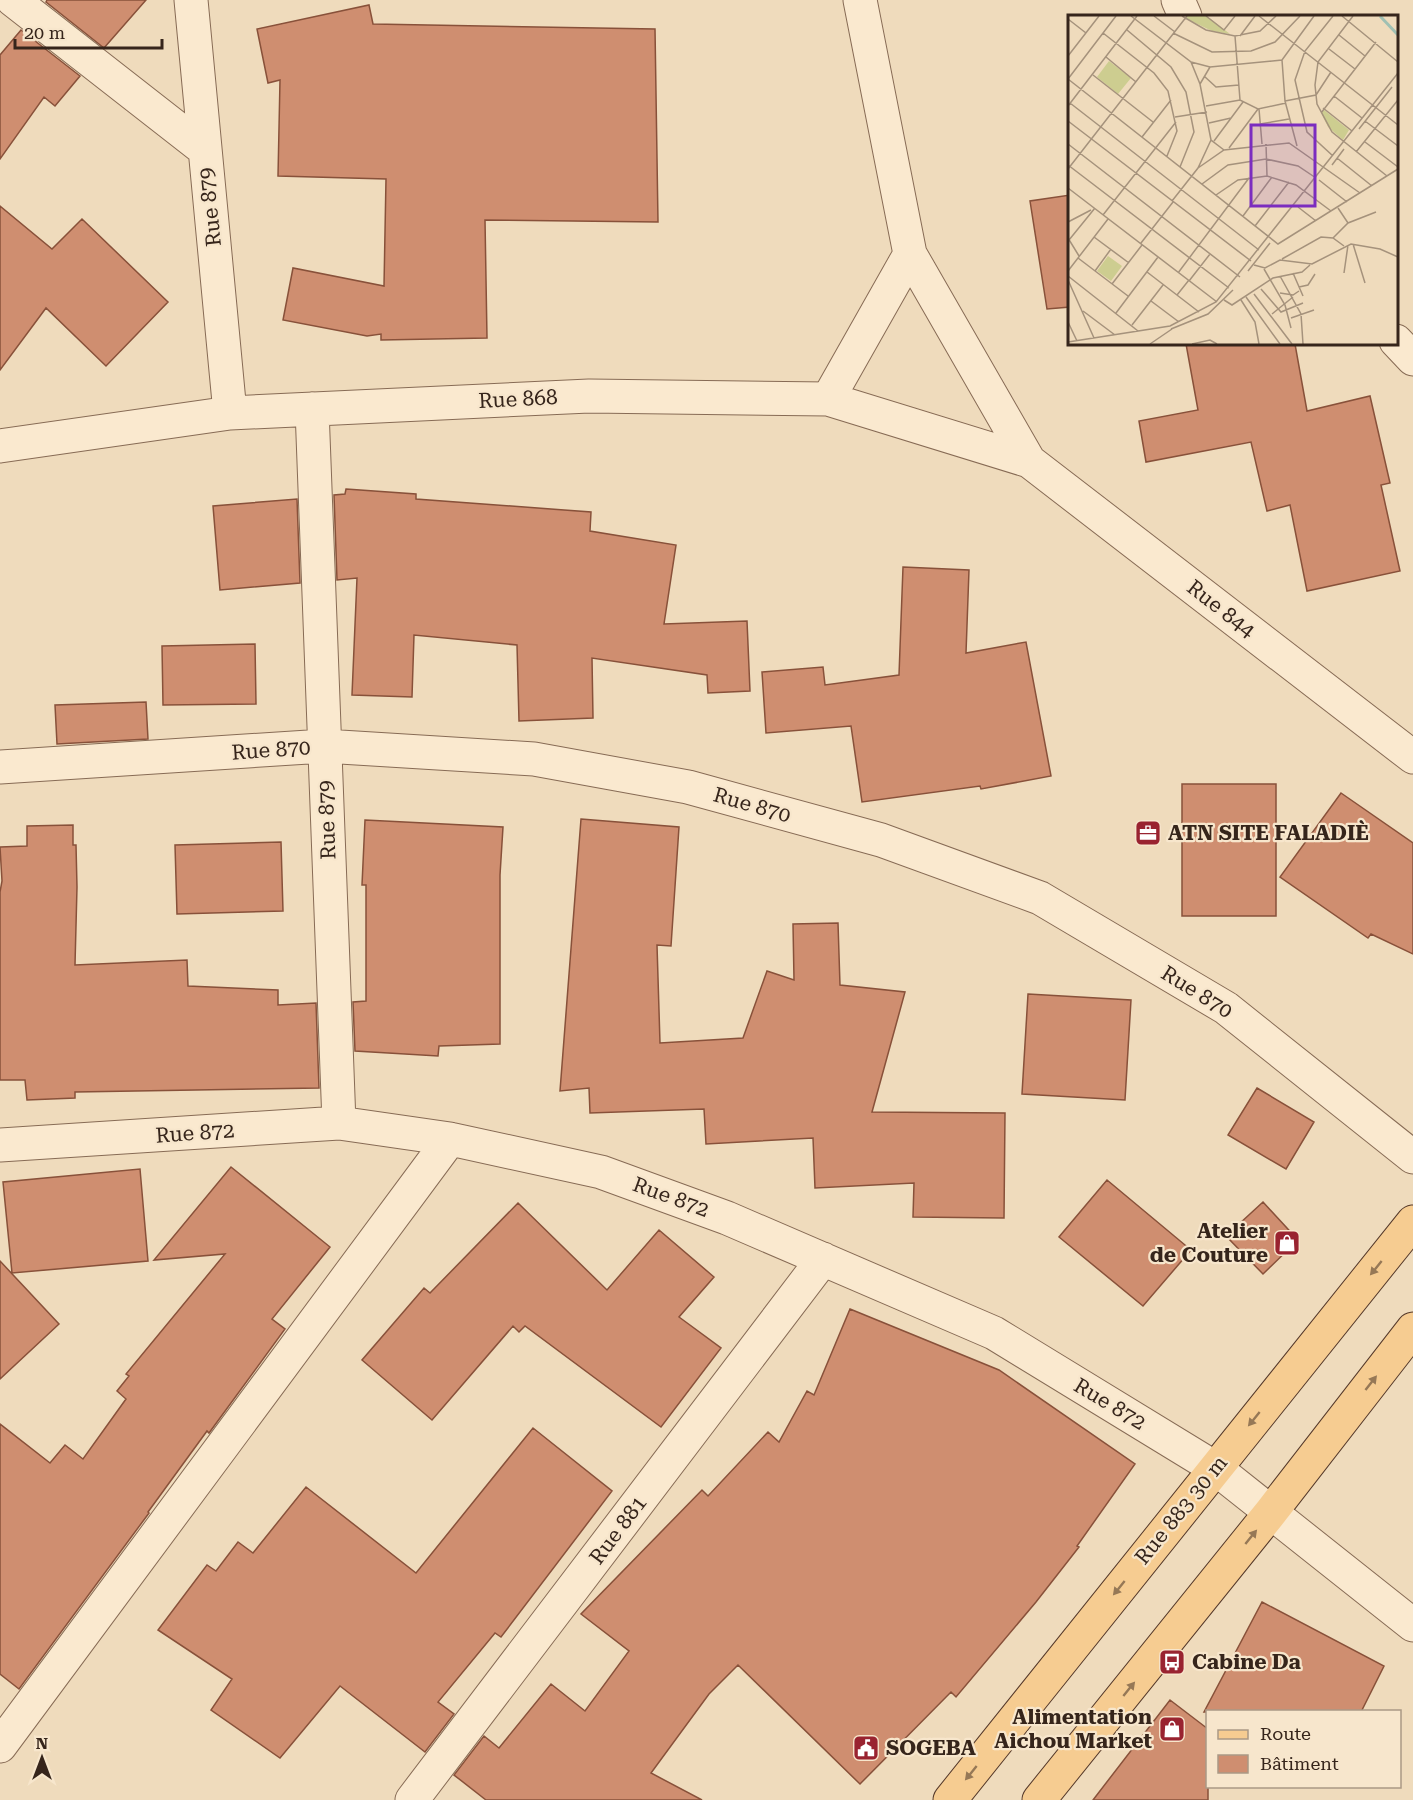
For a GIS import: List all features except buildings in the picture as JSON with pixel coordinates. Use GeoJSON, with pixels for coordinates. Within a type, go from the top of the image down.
{"type":"FeatureCollection","features":[{"type":"Feature","properties":{"kind":"main road","name":"Rue 883 30 m"},"geometry":{"type":"LineString","coordinates":[[950,1800],[1413,1222]]}},
{"type":"Feature","properties":{"kind":"main road"},"geometry":{"type":"LineString","coordinates":[[1039,1800],[1271,1512],[1413,1329]]}},
{"type":"Feature","properties":{"kind":"street"},"geometry":{"type":"LineString","coordinates":[[13,0],[205,150]]}},
{"type":"Feature","properties":{"kind":"street","name":"Rue 879"},"geometry":{"type":"LineString","coordinates":[[191,0],[230,413]]}},
{"type":"Feature","properties":{"kind":"street"},"geometry":{"type":"LineString","coordinates":[[860,0],[910,254],[1029,461]]}},
{"type":"Feature","properties":{"kind":"street"},"geometry":{"type":"LineString","coordinates":[[1178,0],[1185,15]]}},
{"type":"Feature","properties":{"kind":"street"},"geometry":{"type":"LineString","coordinates":[[828,399],[910,254]]}},
{"type":"Feature","properties":{"kind":"street"},"geometry":{"type":"LineString","coordinates":[[1398,343],[1413,359]]}},
{"type":"Feature","properties":{"kind":"street","name":"Rue 868"},"geometry":{"type":"LineString","coordinates":[[0,446],[230,413],[589,396],[828,399],[1029,461]]}},
{"type":"Feature","properties":{"kind":"street","name":"Rue 879"},"geometry":{"type":"LineString","coordinates":[[312,409],[339,1123]]}},
{"type":"Feature","properties":{"kind":"street","name":"Rue 844"},"geometry":{"type":"LineString","coordinates":[[1029,461],[1413,758]]}},
{"type":"Feature","properties":{"kind":"street","name":"Rue 870"},"geometry":{"type":"LineString","coordinates":[[0,767],[324,746],[534,759],[688,787],[881,840],[1040,898],[1226,1008],[1413,1157]]}},
{"type":"Feature","properties":{"kind":"street","name":"Rue 872"},"geometry":{"type":"LineString","coordinates":[[0,1145],[339,1123],[450,1139],[601,1172],[727,1218],[994,1333],[1215,1468],[1413,1625]]}},
{"type":"Feature","properties":{"kind":"street"},"geometry":{"type":"LineString","coordinates":[[0,1746],[450,1139]]}},
{"type":"Feature","properties":{"kind":"street","name":"Rue 881"},"geometry":{"type":"LineString","coordinates":[[412,1800],[823,1259]]}},
{"type":"Feature","properties":{"kind":"place","name":"ATN SITE FALADIÈ"},"geometry":{"type":"Point","coordinates":[1148,833]}},
{"type":"Feature","properties":{"kind":"place","name":"Atelier de Couture"},"geometry":{"type":"Point","coordinates":[1287,1243]}},
{"type":"Feature","properties":{"kind":"place","name":"Cabine Da"},"geometry":{"type":"Point","coordinates":[1172,1662]}},
{"type":"Feature","properties":{"kind":"place","name":"Alimentation Aichou Market"},"geometry":{"type":"Point","coordinates":[1172,1729]}},
{"type":"Feature","properties":{"kind":"place","name":"SOGEBA"},"geometry":{"type":"Point","coordinates":[866,1748]}}]}
